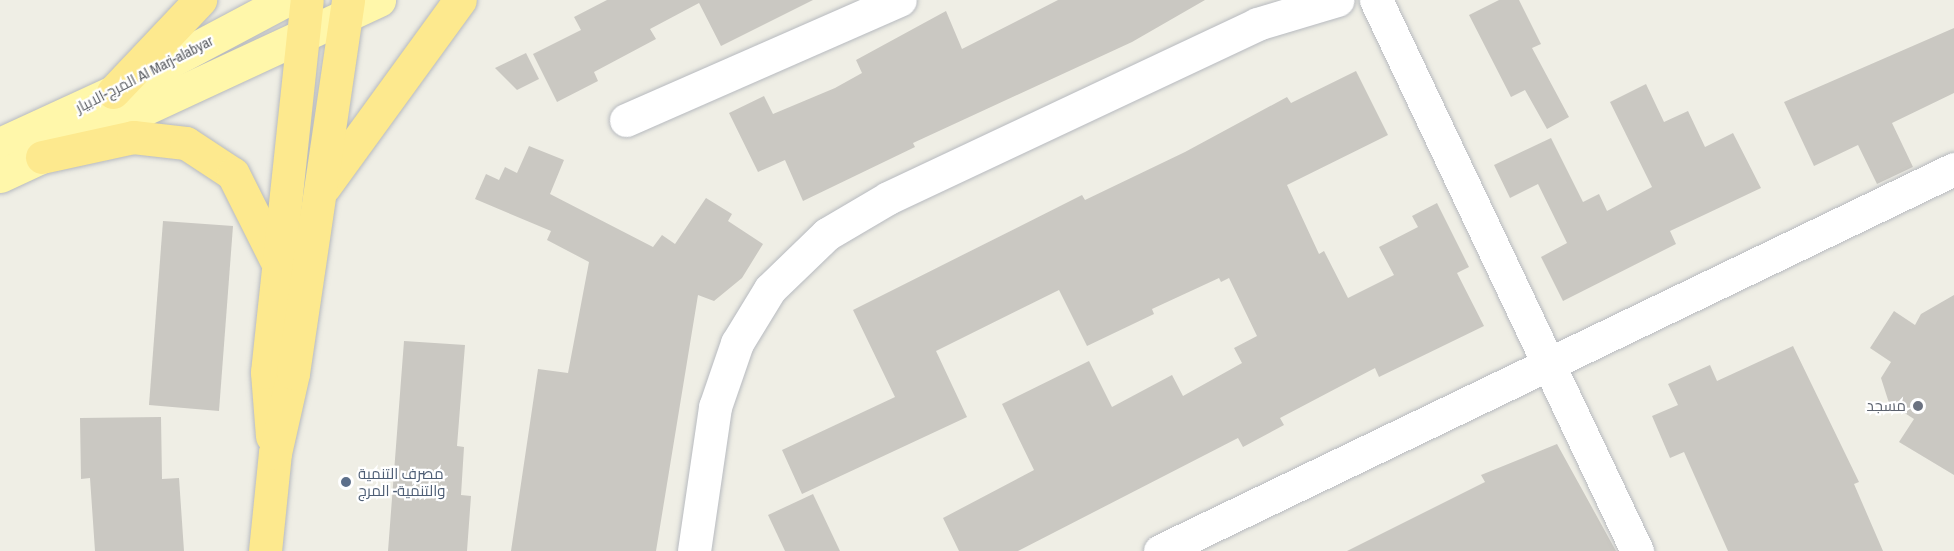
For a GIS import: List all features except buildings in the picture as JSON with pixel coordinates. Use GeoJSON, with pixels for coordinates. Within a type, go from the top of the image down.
{"type":"FeatureCollection","features":[{"type":"Feature","properties":{"kind":"highway"},"geometry":{"type":"LineString","coordinates":[[113,92],[200,0]]}},
{"type":"Feature","properties":{"kind":"highway"},"geometry":{"type":"LineString","coordinates":[[275,453],[266,392],[276,261],[307,0]]}},
{"type":"Feature","properties":{"kind":"highway"},"geometry":{"type":"LineString","coordinates":[[318,195],[460,0]]}},
{"type":"Feature","properties":{"kind":"highway"},"geometry":{"type":"LineString","coordinates":[[265,551],[275,453],[293,373],[347,9]]}},
{"type":"Feature","properties":{"kind":"highway"},"geometry":{"type":"LineString","coordinates":[[42,157],[133,136],[186,143],[233,174],[276,261]]}},
{"type":"Feature","properties":{"kind":"main road","name":"المرج-الابيار Al Marj-alabyar"},"geometry":{"type":"LineString","coordinates":[[0,144],[113,92],[286,0]]}},
{"type":"Feature","properties":{"kind":"main road"},"geometry":{"type":"LineString","coordinates":[[0,177],[304,36],[347,9],[380,0]]}},
{"type":"Feature","properties":{"kind":"street"},"geometry":{"type":"LineString","coordinates":[[626,120],[900,0]]}},
{"type":"Feature","properties":{"kind":"street"},"geometry":{"type":"LineString","coordinates":[[694,551],[715,407],[737,344],[770,289],[827,234],[888,198],[1257,24],[1336,0]]}},
{"type":"Feature","properties":{"kind":"street"},"geometry":{"type":"LineString","coordinates":[[1376,0],[1637,551]]}},
{"type":"Feature","properties":{"kind":"street"},"geometry":{"type":"LineString","coordinates":[[1160,551],[1954,169]]}},
{"type":"Feature","properties":{"kind":"place","name":"مسجد"},"geometry":{"type":"Point","coordinates":[1918,406]}},
{"type":"Feature","properties":{"kind":"place","name":"مصرف التنمية والتنمية- المرج"},"geometry":{"type":"Point","coordinates":[346,482]}}]}
